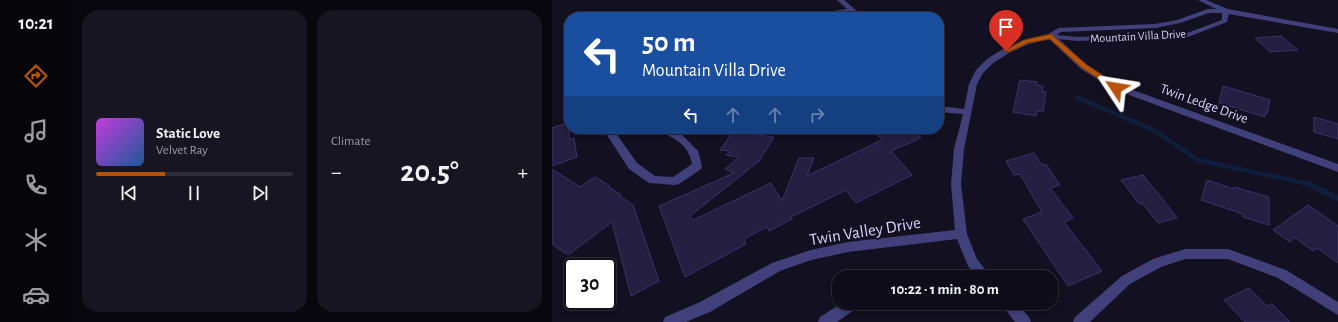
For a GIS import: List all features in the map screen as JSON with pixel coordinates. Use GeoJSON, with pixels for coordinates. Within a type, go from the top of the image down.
{"type":"FeatureCollection","features":[{"type":"Feature","properties":{"kind":"street"},"geometry":{"type":"LineString","coordinates":[[840,0],[853,10]]}},
{"type":"Feature","properties":{"kind":"street"},"geometry":{"type":"LineString","coordinates":[[1202,0],[1226,11],[1338,31]]}},
{"type":"Feature","properties":{"kind":"street"},"geometry":{"type":"LineString","coordinates":[[839,12],[853,10]]}},
{"type":"Feature","properties":{"kind":"street","name":"Mountain Villa Drive"},"geometry":{"type":"LineString","coordinates":[[979,270],[972,262],[962,234],[956,184],[959,149],[973,84],[979,72],[990,61],[1006,51],[1026,42],[1051,36],[1077,39],[1188,35],[1225,21],[1226,11],[1208,11],[1178,22],[1155,26],[1059,30],[1051,36]]}},
{"type":"Feature","properties":{"kind":"street","name":"Twin Ledge Drive"},"geometry":{"type":"LineString","coordinates":[[1051,36],[1084,67],[1116,88],[1338,168]]}},
{"type":"Feature","properties":{"kind":"street"},"geometry":{"type":"LineString","coordinates":[[944,110],[968,112]]}},
{"type":"Feature","properties":{"kind":"street"},"geometry":{"type":"LineString","coordinates":[[611,134],[633,166],[653,180],[675,181],[697,166],[695,153],[678,136],[673,134]]}},
{"type":"Feature","properties":{"kind":"street","name":"Twin Valley Drive"},"geometry":{"type":"LineString","coordinates":[[670,322],[705,307],[776,267],[811,255],[848,247],[962,234]]}},
{"type":"Feature","properties":{"kind":"street"},"geometry":{"type":"LineString","coordinates":[[1080,322],[1126,280],[1157,263],[1185,254],[1228,254],[1282,274],[1338,309]]}},
{"type":"Feature","properties":{"kind":"street"},"geometry":{"type":"LineString","coordinates":[[825,322],[843,310]]}},
{"type":"Feature","properties":{"kind":"street"},"geometry":{"type":"LineString","coordinates":[[1013,310],[1024,322]]}},
{"type":"Feature","properties":{"kind":"building"},"geometry":{"type":"Polygon","coordinates":[[[1281,36],[1298,50],[1270,52],[1255,38],[1281,36]]]}},
{"type":"Feature","properties":{"kind":"building"},"geometry":{"type":"Polygon","coordinates":[[[1020,80],[1037,82],[1037,85],[1043,86],[1042,92],[1046,92],[1043,112],[1037,111],[1036,116],[1013,112],[1020,80]]]}},
{"type":"Feature","properties":{"kind":"building"},"geometry":{"type":"Polygon","coordinates":[[[1223,86],[1270,100],[1265,117],[1219,103],[1223,86]]]}},
{"type":"Feature","properties":{"kind":"building"},"geometry":{"type":"Polygon","coordinates":[[[1314,117],[1338,124],[1338,139],[1314,132],[1314,117]]]}},
{"type":"Feature","properties":{"kind":"building"},"geometry":{"type":"Polygon","coordinates":[[[564,124],[564,134],[569,134],[570,140],[574,138],[577,157],[552,166],[552,128],[564,124]]]}},
{"type":"Feature","properties":{"kind":"building"},"geometry":{"type":"Polygon","coordinates":[[[732,134],[749,134],[774,137],[759,161],[690,216],[693,220],[771,183],[782,201],[799,158],[814,158],[807,176],[882,140],[877,134],[917,134],[921,138],[891,151],[912,175],[856,203],[846,190],[791,217],[792,219],[769,231],[767,227],[744,239],[746,244],[685,277],[659,206],[734,173],[725,169],[739,157],[726,155],[730,151],[720,150],[732,134]]]}},
{"type":"Feature","properties":{"kind":"building"},"geometry":{"type":"Polygon","coordinates":[[[1034,153],[1042,165],[1046,164],[1060,185],[1050,188],[1073,218],[1064,222],[1102,271],[1068,286],[1023,219],[1042,212],[1020,174],[1014,175],[1006,161],[1034,153]]]}},
{"type":"Feature","properties":{"kind":"building"},"geometry":{"type":"Polygon","coordinates":[[[552,169],[580,187],[595,177],[610,186],[609,187],[633,205],[659,281],[631,296],[612,222],[568,255],[552,244],[552,169]]]}},
{"type":"Feature","properties":{"kind":"building"},"geometry":{"type":"Polygon","coordinates":[[[1143,175],[1177,218],[1158,223],[1142,203],[1139,204],[1121,180],[1143,175]]]}},
{"type":"Feature","properties":{"kind":"building"},"geometry":{"type":"Polygon","coordinates":[[[1207,180],[1234,189],[1234,187],[1269,197],[1269,225],[1243,217],[1243,214],[1201,200],[1207,180]]]}},
{"type":"Feature","properties":{"kind":"building"},"geometry":{"type":"Polygon","coordinates":[[[1308,205],[1338,226],[1338,263],[1317,248],[1313,251],[1294,237],[1290,242],[1273,230],[1308,205]]]}},
{"type":"Feature","properties":{"kind":"building"},"geometry":{"type":"Polygon","coordinates":[[[1249,288],[1267,306],[1272,304],[1290,322],[1245,322],[1224,300],[1249,288]]]}},
{"type":"Feature","properties":{"kind":"waterway"},"geometry":{"type":"LineString","coordinates":[[1078,98],[1154,130],[1198,160],[1309,184],[1315,187]]}},
{"type":"Feature","properties":{"kind":"waterway"},"geometry":{"type":"LineString","coordinates":[[1315,187],[1338,198]]}},
{"type":"Feature","properties":{"kind":"route"},"geometry":{"type":"LineString","coordinates":[[1006,51],[1026,42],[1051,36],[1084,67],[1116,88]]}}]}
